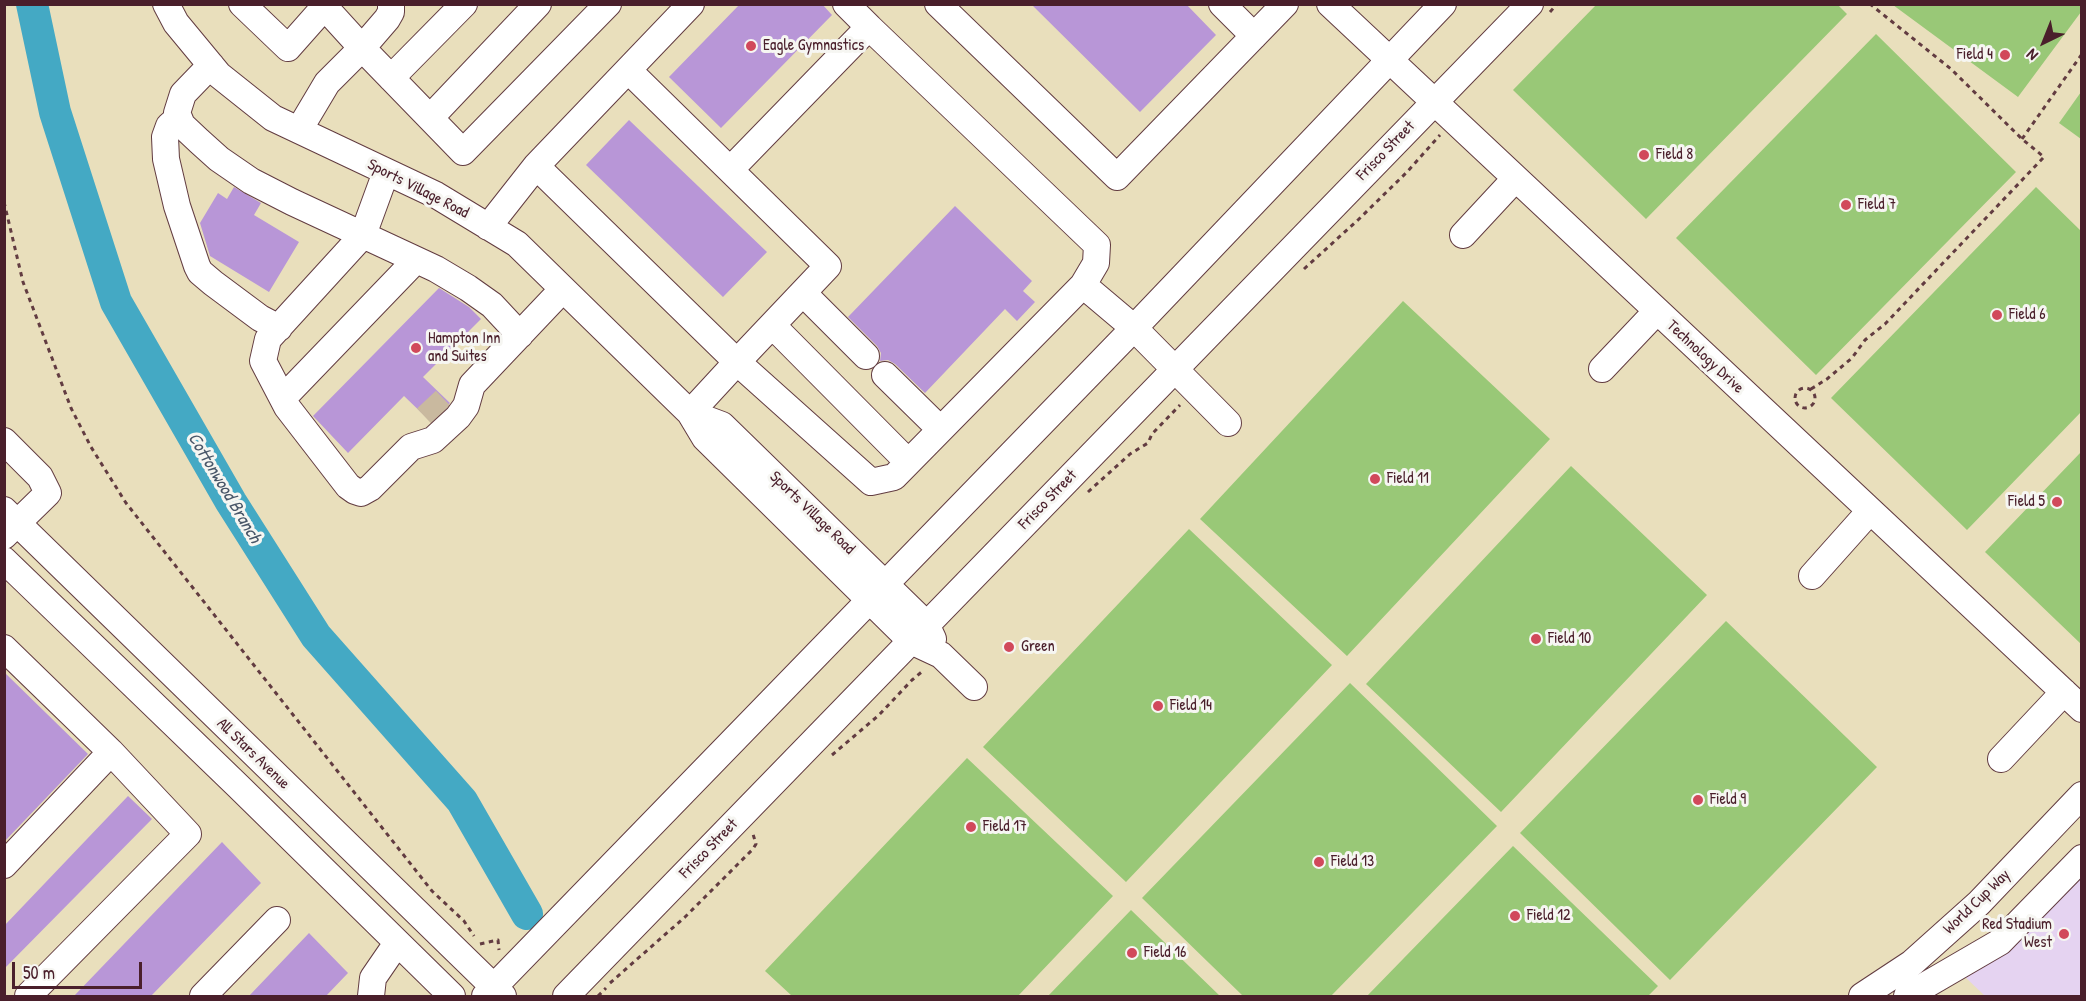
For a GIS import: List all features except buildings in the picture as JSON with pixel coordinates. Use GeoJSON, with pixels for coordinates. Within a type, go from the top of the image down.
{"type":"FeatureCollection","features":[{"type":"Feature","properties":{"kind":"street","name":"Sports Village Road"},"geometry":{"type":"LineString","coordinates":[[166,4],[176,23],[219,75],[273,118],[436,195],[517,244],[690,413],[722,425],[876,592],[974,687]]}},
{"type":"Feature","properties":{"kind":"street"},"geometry":{"type":"LineString","coordinates":[[242,4],[288,48],[325,5],[362,48],[463,152],[608,4]]}},
{"type":"Feature","properties":{"kind":"street"},"geometry":{"type":"LineString","coordinates":[[299,130],[327,83],[387,19],[391,12],[391,4]]}},
{"type":"Feature","properties":{"kind":"street"},"geometry":{"type":"LineString","coordinates":[[392,78],[464,4]]}},
{"type":"Feature","properties":{"kind":"street"},"geometry":{"type":"LineString","coordinates":[[430,118],[538,4]]}},
{"type":"Feature","properties":{"kind":"street"},"geometry":{"type":"LineString","coordinates":[[488,227],[536,166],[691,4]]}},
{"type":"Feature","properties":{"kind":"street"},"geometry":{"type":"LineString","coordinates":[[536,166],[737,363],[871,482],[894,477],[1083,285],[1096,263],[1097,245],[846,4]]}},
{"type":"Feature","properties":{"kind":"street"},"geometry":{"type":"LineString","coordinates":[[938,4],[1117,177],[1285,4]]}},
{"type":"Feature","properties":{"kind":"street"},"geometry":{"type":"LineString","coordinates":[[1222,4],[1254,36]]}},
{"type":"Feature","properties":{"kind":"street","name":"Technology Drive"},"geometry":{"type":"LineString","coordinates":[[1330,4],[1388,61],[2073,700]]}},
{"type":"Feature","properties":{"kind":"street"},"geometry":{"type":"LineString","coordinates":[[494,994],[876,592],[1134,328],[1443,4]]}},
{"type":"Feature","properties":{"kind":"street","name":"Frisco Street"},"geometry":{"type":"LineString","coordinates":[[566,996],[1530,4]]}},
{"type":"Feature","properties":{"kind":"street"},"geometry":{"type":"LineString","coordinates":[[730,170],[869,27]]}},
{"type":"Feature","properties":{"kind":"street"},"geometry":{"type":"LineString","coordinates":[[211,65],[183,94],[178,104],[178,118],[182,125],[219,159],[251,181],[292,202],[436,269],[492,305],[520,335]]}},
{"type":"Feature","properties":{"kind":"street"},"geometry":{"type":"LineString","coordinates":[[628,70],[828,266],[690,413]]}},
{"type":"Feature","properties":{"kind":"street"},"geometry":{"type":"LineString","coordinates":[[178,118],[167,131],[166,159],[177,206],[197,266],[213,284],[260,318],[279,328]]}},
{"type":"Feature","properties":{"kind":"street"},"geometry":{"type":"LineString","coordinates":[[386,172],[363,235],[268,339],[263,361],[283,398],[348,486],[361,492],[370,488],[411,447],[433,440],[458,417],[466,406],[472,385]]}},
{"type":"Feature","properties":{"kind":"street"},"geometry":{"type":"LineString","coordinates":[[1463,235],[1515,179]]}},
{"type":"Feature","properties":{"kind":"street"},"geometry":{"type":"LineString","coordinates":[[283,398],[416,260]]}},
{"type":"Feature","properties":{"kind":"street"},"geometry":{"type":"LineString","coordinates":[[1083,285],[1134,328],[1228,423]]}},
{"type":"Feature","properties":{"kind":"street"},"geometry":{"type":"LineString","coordinates":[[446,399],[472,385],[563,289]]}},
{"type":"Feature","properties":{"kind":"street"},"geometry":{"type":"LineString","coordinates":[[803,293],[866,356]]}},
{"type":"Feature","properties":{"kind":"street"},"geometry":{"type":"LineString","coordinates":[[1602,369],[1657,312]]}},
{"type":"Feature","properties":{"kind":"street"},"geometry":{"type":"LineString","coordinates":[[772,325],[908,462]]}},
{"type":"Feature","properties":{"kind":"street"},"geometry":{"type":"LineString","coordinates":[[885,375],[940,429]]}},
{"type":"Feature","properties":{"kind":"street"},"geometry":{"type":"LineString","coordinates":[[421,443],[426,418]]}},
{"type":"Feature","properties":{"kind":"street"},"geometry":{"type":"LineString","coordinates":[[4,441],[40,477],[48,493],[9,523]]}},
{"type":"Feature","properties":{"kind":"street"},"geometry":{"type":"LineString","coordinates":[[1812,576],[1870,511]]}},
{"type":"Feature","properties":{"kind":"street","name":"All Stars Avenue"},"geometry":{"type":"LineString","coordinates":[[9,523],[228,729],[494,994]]}},
{"type":"Feature","properties":{"kind":"street","name":"All Stars Avenue"},"geometry":{"type":"LineString","coordinates":[[4,560],[452,996]]}},
{"type":"Feature","properties":{"kind":"street"},"geometry":{"type":"LineString","coordinates":[[4,648],[111,752],[188,834],[28,996]]}},
{"type":"Feature","properties":{"kind":"street"},"geometry":{"type":"LineString","coordinates":[[2001,759],[2073,700]]}},
{"type":"Feature","properties":{"kind":"street"},"geometry":{"type":"LineString","coordinates":[[203,752],[228,729]]}},
{"type":"Feature","properties":{"kind":"street"},"geometry":{"type":"LineString","coordinates":[[4,865],[111,752]]}},
{"type":"Feature","properties":{"kind":"street","name":"World Cup Way"},"geometry":{"type":"LineString","coordinates":[[1862,996],[1912,963],[1979,903],[2082,795]]}},
{"type":"Feature","properties":{"kind":"street"},"geometry":{"type":"LineString","coordinates":[[1907,996],[2000,942],[2082,858]]}},
{"type":"Feature","properties":{"kind":"street"},"geometry":{"type":"LineString","coordinates":[[203,996],[278,920]]}},
{"type":"Feature","properties":{"kind":"street"},"geometry":{"type":"LineString","coordinates":[[370,996],[374,978],[397,943]]}},
{"type":"Feature","properties":{"kind":"path"},"geometry":{"type":"LineString","coordinates":[[1810,389],[1816,397],[1814,403],[1807,408],[1799,406],[1795,397],[1797,392],[1802,388],[1810,389],[1827,380],[1852,358],[1865,340],[1885,324],[2044,157],[2022,139],[1951,69],[1870,4]]}},
{"type":"Feature","properties":{"kind":"path"},"geometry":{"type":"LineString","coordinates":[[2022,139],[2082,54]]}},
{"type":"Feature","properties":{"kind":"path"},"geometry":{"type":"LineString","coordinates":[[1304,269],[1399,180],[1453,121]]}},
{"type":"Feature","properties":{"kind":"path"},"geometry":{"type":"LineString","coordinates":[[4,202],[23,282],[71,408],[91,447],[126,502],[432,891],[464,921],[480,944],[498,940],[499,950]]}},
{"type":"Feature","properties":{"kind":"path"},"geometry":{"type":"LineString","coordinates":[[1085,494],[1130,454],[1148,443],[1152,434],[1174,409],[1197,391]]}},
{"type":"Feature","properties":{"kind":"path"},"geometry":{"type":"LineString","coordinates":[[829,757],[879,715],[912,680],[941,655]]}},
{"type":"Feature","properties":{"kind":"path"},"geometry":{"type":"LineString","coordinates":[[598,996],[685,917],[753,849],[756,844],[753,835],[755,830]]}},
{"type":"Feature","properties":{"kind":"shaded area"},"geometry":{"type":"Polygon","coordinates":[[[2081,874],[2081,996],[1985,996],[1964,976],[2081,874]]]}},
{"type":"Feature","properties":{"kind":"green space","name":"Field 8"},"geometry":{"type":"Polygon","coordinates":[[[1837,4],[1847,14],[1646,219],[1513,90],[1596,5],[1837,4]]]}},
{"type":"Feature","properties":{"kind":"green space","name":"Field 4"},"geometry":{"type":"Polygon","coordinates":[[[2081,4],[2081,12],[2018,97],[1893,5],[2081,4]]]}},
{"type":"Feature","properties":{"kind":"green space","name":"Field 7"},"geometry":{"type":"Polygon","coordinates":[[[1876,34],[2016,172],[1816,375],[1676,238],[1876,34]]]}},
{"type":"Feature","properties":{"kind":"green space"},"geometry":{"type":"Polygon","coordinates":[[[2081,92],[2081,139],[2059,123],[2081,92]]]}},
{"type":"Feature","properties":{"kind":"green space","name":"Field 6"},"geometry":{"type":"Polygon","coordinates":[[[2036,187],[2081,231],[2081,412],[1967,530],[1831,398],[2036,187]]]}},
{"type":"Feature","properties":{"kind":"green space","name":"Field 11"},"geometry":{"type":"Polygon","coordinates":[[[1403,301],[1550,439],[1347,656],[1200,519],[1403,301]]]}},
{"type":"Feature","properties":{"kind":"green space","name":"Field 5"},"geometry":{"type":"Polygon","coordinates":[[[2081,452],[2081,644],[1985,552],[2081,452]]]}},
{"type":"Feature","properties":{"kind":"green space","name":"Field 10"},"geometry":{"type":"Polygon","coordinates":[[[1571,466],[1707,595],[1501,812],[1366,684],[1571,466]]]}},
{"type":"Feature","properties":{"kind":"green space","name":"Field 14"},"geometry":{"type":"Polygon","coordinates":[[[1189,529],[1332,665],[1126,882],[983,747],[1189,529]]]}},
{"type":"Feature","properties":{"kind":"green space","name":"Field 9"},"geometry":{"type":"Polygon","coordinates":[[[1726,621],[1877,767],[1670,980],[1520,833],[1726,621]]]}},
{"type":"Feature","properties":{"kind":"green space","name":"Field 13"},"geometry":{"type":"Polygon","coordinates":[[[1350,683],[1497,826],[1331,996],[1243,996],[1142,898],[1350,683]]]}},
{"type":"Feature","properties":{"kind":"green space","name":"Field 17"},"geometry":{"type":"Polygon","coordinates":[[[967,758],[1113,896],[1018,996],[792,996],[765,971],[967,758]]]}},
{"type":"Feature","properties":{"kind":"green space","name":"Field 12"},"geometry":{"type":"Polygon","coordinates":[[[1513,846],[1658,986],[1648,996],[1367,996],[1513,846]]]}},
{"type":"Feature","properties":{"kind":"green space","name":"Field 16"},"geometry":{"type":"Polygon","coordinates":[[[1131,910],[1220,996],[1048,996],[1131,910]]]}},
{"type":"Feature","properties":{"kind":"waterway","name":"Cottonwood Branch"},"geometry":{"type":"LineString","coordinates":[[32,4],[55,112],[116,302],[231,502],[316,636],[462,801],[527,914]]}},
{"type":"Feature","properties":{"kind":"tunnel"},"geometry":{"type":"LineString","coordinates":[[426,418],[446,399]]}},
{"type":"Feature","properties":{"kind":"place","name":"Eagle Gymnastics"},"geometry":{"type":"Point","coordinates":[751,46]}},
{"type":"Feature","properties":{"kind":"place","name":"Field 4"},"geometry":{"type":"Point","coordinates":[2005,55]}},
{"type":"Feature","properties":{"kind":"place","name":"Field 8"},"geometry":{"type":"Point","coordinates":[1644,155]}},
{"type":"Feature","properties":{"kind":"place","name":"Field 7"},"geometry":{"type":"Point","coordinates":[1846,205]}},
{"type":"Feature","properties":{"kind":"place","name":"Field 6"},"geometry":{"type":"Point","coordinates":[1997,315]}},
{"type":"Feature","properties":{"kind":"place","name":"Hampton Inn and Suites"},"geometry":{"type":"Point","coordinates":[416,348]}},
{"type":"Feature","properties":{"kind":"place","name":"Field 11"},"geometry":{"type":"Point","coordinates":[1375,479]}},
{"type":"Feature","properties":{"kind":"place","name":"Field 5"},"geometry":{"type":"Point","coordinates":[2057,502]}},
{"type":"Feature","properties":{"kind":"place","name":"Field 10"},"geometry":{"type":"Point","coordinates":[1536,639]}},
{"type":"Feature","properties":{"kind":"place","name":"Green"},"geometry":{"type":"Point","coordinates":[1009,647]}},
{"type":"Feature","properties":{"kind":"place","name":"Field 14"},"geometry":{"type":"Point","coordinates":[1158,706]}},
{"type":"Feature","properties":{"kind":"place","name":"Field 9"},"geometry":{"type":"Point","coordinates":[1698,800]}},
{"type":"Feature","properties":{"kind":"place","name":"Field 17"},"geometry":{"type":"Point","coordinates":[971,827]}},
{"type":"Feature","properties":{"kind":"place","name":"Field 13"},"geometry":{"type":"Point","coordinates":[1319,862]}},
{"type":"Feature","properties":{"kind":"place","name":"Field 12"},"geometry":{"type":"Point","coordinates":[1515,916]}},
{"type":"Feature","properties":{"kind":"place","name":"Red Stadium West"},"geometry":{"type":"Point","coordinates":[2064,934]}},
{"type":"Feature","properties":{"kind":"place","name":"Field 16"},"geometry":{"type":"Point","coordinates":[1132,953]}}]}
